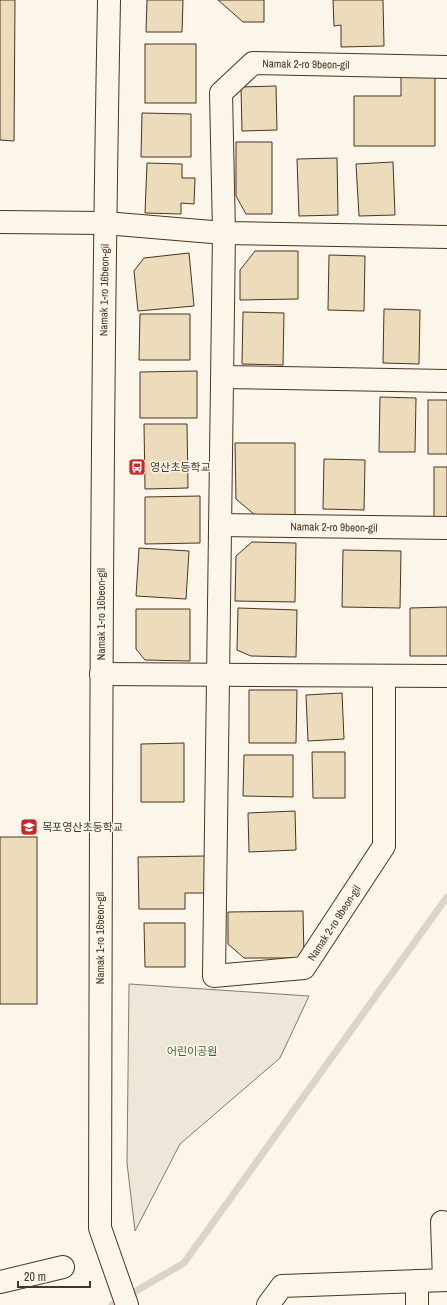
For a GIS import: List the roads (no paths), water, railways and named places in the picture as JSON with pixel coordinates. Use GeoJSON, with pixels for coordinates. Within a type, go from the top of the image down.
{"type":"FeatureCollection","features":[{"type":"Feature","properties":{"kind":"street","name":"Namak 1-ro 16beon-gil"},"geometry":{"type":"LineString","coordinates":[[109,0],[105,223],[101,674],[100,1228],[127,1305]]}},
{"type":"Feature","properties":{"kind":"street","name":"Namak 2-ro 9beon-gil"},"geometry":{"type":"LineString","coordinates":[[384,676],[384,846],[304,968],[214,976],[224,233],[221,93],[253,63],[447,66]]}},
{"type":"Feature","properties":{"kind":"street"},"geometry":{"type":"LineString","coordinates":[[0,222],[105,223],[224,233],[447,237]]}},
{"type":"Feature","properties":{"kind":"street"},"geometry":{"type":"LineString","coordinates":[[222,376],[447,381]]}},
{"type":"Feature","properties":{"kind":"street","name":"Namak 2-ro 9beon-gil"},"geometry":{"type":"LineString","coordinates":[[220,525],[447,528]]}},
{"type":"Feature","properties":{"kind":"street"},"geometry":{"type":"LineString","coordinates":[[101,674],[447,676]]}},
{"type":"Feature","properties":{"kind":"street"},"geometry":{"type":"LineString","coordinates":[[268,1305],[282,1286],[445,1280],[442,1222]]}},
{"type":"Feature","properties":{"kind":"street"},"geometry":{"type":"LineString","coordinates":[[0,1282],[63,1267]]}},
{"type":"Feature","properties":{"kind":"street"},"geometry":{"type":"LineString","coordinates":[[417,1281],[417,1305]]}},
{"type":"Feature","properties":{"kind":"waterway"},"geometry":{"type":"LineString","coordinates":[[112,1305],[184,1263],[447,897]]}},
{"type":"Feature","properties":{"kind":"place","name":"영산초등학교"},"geometry":{"type":"Point","coordinates":[137,467]}},
{"type":"Feature","properties":{"kind":"place","name":"목포영산초등학교"},"geometry":{"type":"Point","coordinates":[29,827]}},
{"type":"Feature","properties":{"kind":"park label","name":"어린이공원"},"geometry":{"type":"Point","coordinates":[192,1051]}}]}
